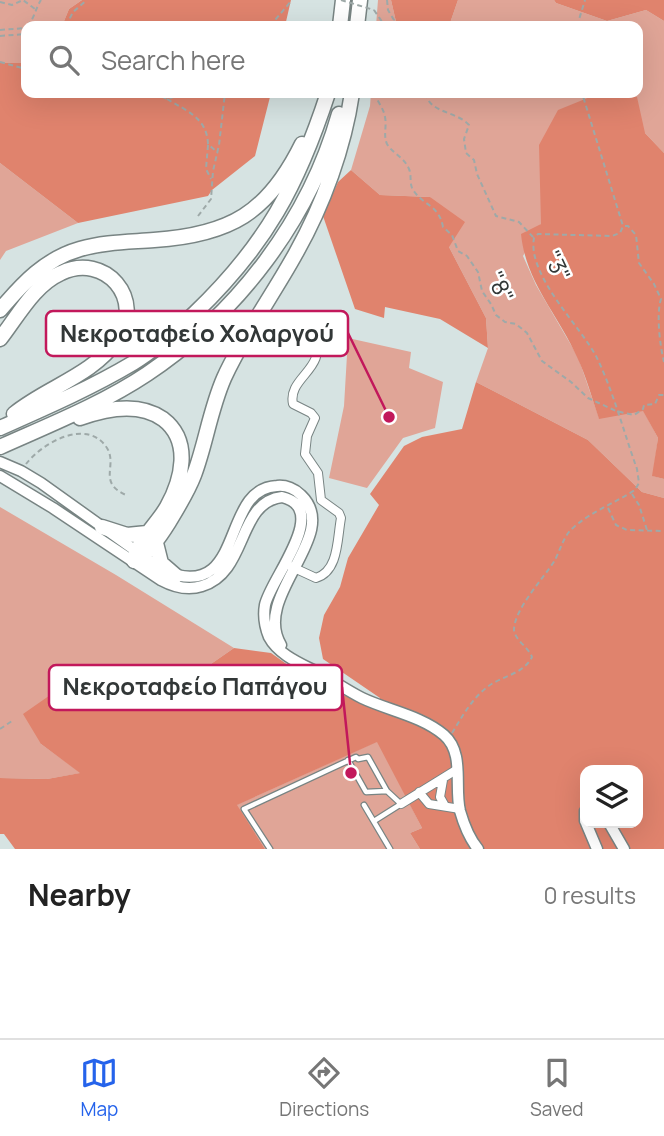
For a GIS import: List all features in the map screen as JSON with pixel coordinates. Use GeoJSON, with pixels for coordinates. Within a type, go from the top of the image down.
{"type":"FeatureCollection","features":[{"type":"Feature","properties":{"kind":"highway"},"geometry":{"type":"LineString","coordinates":[[340,21],[342,0]]}},
{"type":"Feature","properties":{"kind":"highway"},"geometry":{"type":"LineString","coordinates":[[358,21],[360,0]]}},
{"type":"Feature","properties":{"kind":"highway"},"geometry":{"type":"LineString","coordinates":[[0,310],[31,275],[54,260],[79,249],[98,244],[193,236],[241,218],[278,185],[325,98]]}},
{"type":"Feature","properties":{"kind":"highway"},"geometry":{"type":"LineString","coordinates":[[0,428],[76,394],[136,361],[180,328],[216,293],[250,254],[280,208],[306,155],[326,98]]}},
{"type":"Feature","properties":{"kind":"highway"},"geometry":{"type":"LineString","coordinates":[[0,447],[78,411],[145,375],[194,339],[235,299],[275,247],[311,188],[334,131],[344,98]]}},
{"type":"Feature","properties":{"kind":"highway"},"geometry":{"type":"LineString","coordinates":[[138,556],[187,492],[194,476],[209,416],[225,377],[309,228],[337,155],[351,98]]}},
{"type":"Feature","properties":{"kind":"highway"},"geometry":{"type":"LineString","coordinates":[[0,339],[39,288],[69,269],[100,270],[116,282],[122,291],[127,315],[125,327],[110,349],[91,367],[18,411],[0,428]]}},
{"type":"Feature","properties":{"kind":"highway"},"geometry":{"type":"LineString","coordinates":[[22,437],[114,409],[140,410],[163,419],[178,438],[183,463],[170,500],[154,526],[151,538],[161,563],[176,576]]}},
{"type":"Feature","properties":{"kind":"highway"},"geometry":{"type":"LineString","coordinates":[[102,527],[127,535],[151,538]]}},
{"type":"Feature","properties":{"kind":"street"},"geometry":{"type":"LineString","coordinates":[[290,565],[316,578],[328,571],[333,561],[341,518],[339,513],[321,500],[318,473],[305,454],[307,436],[315,418],[311,412],[293,404],[292,398],[316,360],[317,343],[314,335]]}},
{"type":"Feature","properties":{"kind":"street"},"geometry":{"type":"LineString","coordinates":[[0,462],[21,471],[102,527],[171,585],[188,589],[209,584],[223,575],[258,508],[268,500],[282,496],[294,501],[301,512],[302,520],[274,616],[276,636],[287,651],[323,675],[360,697],[431,727],[448,739],[457,756],[460,809],[470,838],[478,849]]}},
{"type":"Feature","properties":{"kind":"street"},"geometry":{"type":"LineString","coordinates":[[0,476],[176,576],[195,577],[213,569],[226,551],[250,500],[262,489],[281,485],[289,487],[304,498],[312,514],[311,532],[290,565]]}},
{"type":"Feature","properties":{"kind":"street"},"geometry":{"type":"LineString","coordinates":[[401,804],[456,770]]}},
{"type":"Feature","properties":{"kind":"street"},"geometry":{"type":"LineString","coordinates":[[443,780],[440,797],[445,806]]}},
{"type":"Feature","properties":{"kind":"street"},"geometry":{"type":"LineString","coordinates":[[419,792],[429,804],[460,809]]}},
{"type":"Feature","properties":{"kind":"street"},"geometry":{"type":"LineString","coordinates":[[588,828],[597,849]]}},
{"type":"Feature","properties":{"kind":"street"},"geometry":{"type":"LineString","coordinates":[[612,828],[624,849]]}},
{"type":"Feature","properties":{"kind":"lane"},"geometry":{"type":"LineString","coordinates":[[270,849],[244,809],[356,757],[368,757],[387,791],[401,804],[374,821]]}},
{"type":"Feature","properties":{"kind":"lane"},"geometry":{"type":"LineString","coordinates":[[348,760],[366,792],[387,791]]}},
{"type":"Feature","properties":{"kind":"lane"},"geometry":{"type":"LineString","coordinates":[[364,805],[390,849]]}},
{"type":"Feature","properties":{"kind":"path"},"geometry":{"type":"LineString","coordinates":[[0,2],[12,5],[23,0],[35,9]]}},
{"type":"Feature","properties":{"kind":"path"},"geometry":{"type":"LineString","coordinates":[[32,21],[41,0]]}},
{"type":"Feature","properties":{"kind":"path"},"geometry":{"type":"LineString","coordinates":[[68,21],[73,12],[87,0]]}},
{"type":"Feature","properties":{"kind":"path"},"geometry":{"type":"LineString","coordinates":[[274,21],[292,0]]}},
{"type":"Feature","properties":{"kind":"path"},"geometry":{"type":"LineString","coordinates":[[342,0],[374,10],[382,21]]}},
{"type":"Feature","properties":{"kind":"path"},"geometry":{"type":"LineString","coordinates":[[387,0],[394,21]]}},
{"type":"Feature","properties":{"kind":"path"},"geometry":{"type":"LineString","coordinates":[[579,21],[585,0]]}},
{"type":"Feature","properties":{"kind":"path"},"geometry":{"type":"LineString","coordinates":[[21,28],[0,30],[0,36],[21,34]]}},
{"type":"Feature","properties":{"kind":"path"},"geometry":{"type":"LineString","coordinates":[[0,62],[21,68]]}},
{"type":"Feature","properties":{"kind":"path"},"geometry":{"type":"LineString","coordinates":[[198,216],[211,199],[224,98]]}},
{"type":"Feature","properties":{"kind":"path","name":"\"8\""},"geometry":{"type":"LineString","coordinates":[[375,98],[386,115],[384,134],[389,147],[403,158],[410,173],[413,190],[436,209],[443,227],[452,235],[458,251],[467,256],[478,272],[482,291],[496,315],[505,323],[516,324],[527,333],[537,356],[572,382],[588,398],[616,411]]}},
{"type":"Feature","properties":{"kind":"path"},"geometry":{"type":"LineString","coordinates":[[426,98],[431,104],[460,116],[469,125],[464,139],[466,153],[474,160],[477,174],[496,216],[519,222],[534,238]]}},
{"type":"Feature","properties":{"kind":"path"},"geometry":{"type":"LineString","coordinates":[[584,98],[623,226],[628,226],[636,235],[639,263],[661,299],[658,307],[660,346],[664,362]]}},
{"type":"Feature","properties":{"kind":"path"},"geometry":{"type":"LineString","coordinates":[[167,99],[202,123],[207,131],[206,169],[212,180]]}},
{"type":"Feature","properties":{"kind":"path"},"geometry":{"type":"LineString","coordinates":[[208,144],[218,153]]}},
{"type":"Feature","properties":{"kind":"path","name":"\"3\""},"geometry":{"type":"LineString","coordinates":[[623,226],[620,233],[612,236],[538,234],[534,238],[533,253],[545,279],[595,355],[640,477],[631,493]]}},
{"type":"Feature","properties":{"kind":"path"},"geometry":{"type":"LineString","coordinates":[[616,411],[637,414],[644,405],[654,404],[659,395],[664,395]]}},
{"type":"Feature","properties":{"kind":"path"},"geometry":{"type":"LineString","coordinates":[[21,471],[44,447],[59,439],[75,434],[93,435],[110,454],[109,478],[112,486],[126,495]]}},
{"type":"Feature","properties":{"kind":"path"},"geometry":{"type":"LineString","coordinates":[[448,739],[475,697],[489,685],[530,662],[530,652],[515,635],[517,617],[556,559],[566,534],[582,521],[631,493],[649,531]]}},
{"type":"Feature","properties":{"kind":"path"},"geometry":{"type":"LineString","coordinates":[[607,506],[616,525],[627,530],[664,531]]}},
{"type":"Feature","properties":{"kind":"path"},"geometry":{"type":"LineString","coordinates":[[0,729],[12,721]]}},
{"type":"Feature","properties":{"kind":"shaded area"},"geometry":{"type":"Polygon","coordinates":[[[0,0],[82,0],[69,9],[64,21],[21,21],[21,63],[0,63],[0,0]]]}},
{"type":"Feature","properties":{"kind":"shaded area"},"geometry":{"type":"Polygon","coordinates":[[[82,0],[291,0],[286,21],[64,21],[69,9],[82,0]]]}},
{"type":"Feature","properties":{"kind":"shaded area"},"geometry":{"type":"Polygon","coordinates":[[[378,0],[391,0],[396,21],[376,21],[378,0]]]}},
{"type":"Feature","properties":{"kind":"shaded area"},"geometry":{"type":"Polygon","coordinates":[[[391,0],[458,0],[451,21],[396,21],[391,0]]]}},
{"type":"Feature","properties":{"kind":"shaded area"},"geometry":{"type":"Polygon","coordinates":[[[458,0],[554,0],[607,21],[451,21],[458,0]]]}},
{"type":"Feature","properties":{"kind":"shaded area"},"geometry":{"type":"Polygon","coordinates":[[[554,0],[664,0],[664,21],[646,10],[607,21],[554,0]]]}},
{"type":"Feature","properties":{"kind":"shaded area"},"geometry":{"type":"Polygon","coordinates":[[[646,10],[664,21],[664,153],[645,133],[541,189],[541,224],[523,256],[536,285],[578,357],[599,418],[643,410],[658,438],[653,476],[664,479],[664,498],[642,492],[588,440],[476,382],[488,348],[486,318],[449,247],[430,197],[380,195],[351,170],[371,98],[643,98],[643,21],[607,21],[646,10]]]}},
{"type":"Feature","properties":{"kind":"shaded area"},"geometry":{"type":"Polygon","coordinates":[[[0,63],[21,63],[21,98],[270,98],[255,156],[208,196],[78,223],[0,163],[0,63]]]}},
{"type":"Feature","properties":{"kind":"shaded area"},"geometry":{"type":"Polygon","coordinates":[[[588,98],[637,98],[645,133],[664,153],[664,479],[652,476],[658,438],[643,411],[599,419],[577,357],[536,283],[524,252],[521,234],[541,224],[539,145],[558,110],[588,98]]]}},
{"type":"Feature","properties":{"kind":"shaded area"},"geometry":{"type":"Polygon","coordinates":[[[0,163],[78,223],[6,251],[0,260],[0,163]]]}},
{"type":"Feature","properties":{"kind":"shaded area"},"geometry":{"type":"Polygon","coordinates":[[[351,170],[380,195],[430,197],[465,222],[449,247],[486,318],[488,348],[440,319],[385,307],[384,318],[355,309],[323,216],[338,182],[351,170]]]}},
{"type":"Feature","properties":{"kind":"shaded area"},"geometry":{"type":"Polygon","coordinates":[[[348,338],[411,352],[409,368],[443,382],[435,428],[403,438],[367,488],[329,478],[344,406],[348,338]]]}},
{"type":"Feature","properties":{"kind":"shaded area"},"geometry":{"type":"Polygon","coordinates":[[[476,382],[588,440],[642,492],[664,498],[664,849],[420,849],[410,833],[422,828],[377,742],[237,805],[265,849],[15,849],[4,834],[0,834],[0,778],[47,779],[80,773],[41,744],[23,714],[66,684],[118,674],[208,666],[234,648],[271,653],[309,680],[378,710],[380,698],[323,659],[319,638],[324,615],[340,587],[348,558],[379,505],[370,494],[404,446],[422,437],[462,429],[476,382]]]}},
{"type":"Feature","properties":{"kind":"shaded area"},"geometry":{"type":"Polygon","coordinates":[[[0,507],[234,648],[208,666],[118,674],[66,684],[41,744],[81,773],[47,779],[0,778],[0,507]]]}},
{"type":"Feature","properties":{"kind":"shaded area"},"geometry":{"type":"Polygon","coordinates":[[[378,741],[422,828],[410,833],[420,849],[265,849],[236,805],[378,741]]]}},
{"type":"Feature","properties":{"kind":"place","name":"Νεκροταφείο Χολαργού"},"geometry":{"type":"Point","coordinates":[389,417]}},
{"type":"Feature","properties":{"kind":"place","name":"Νεκροταφείο Παπάγου"},"geometry":{"type":"Point","coordinates":[351,773]}}]}
